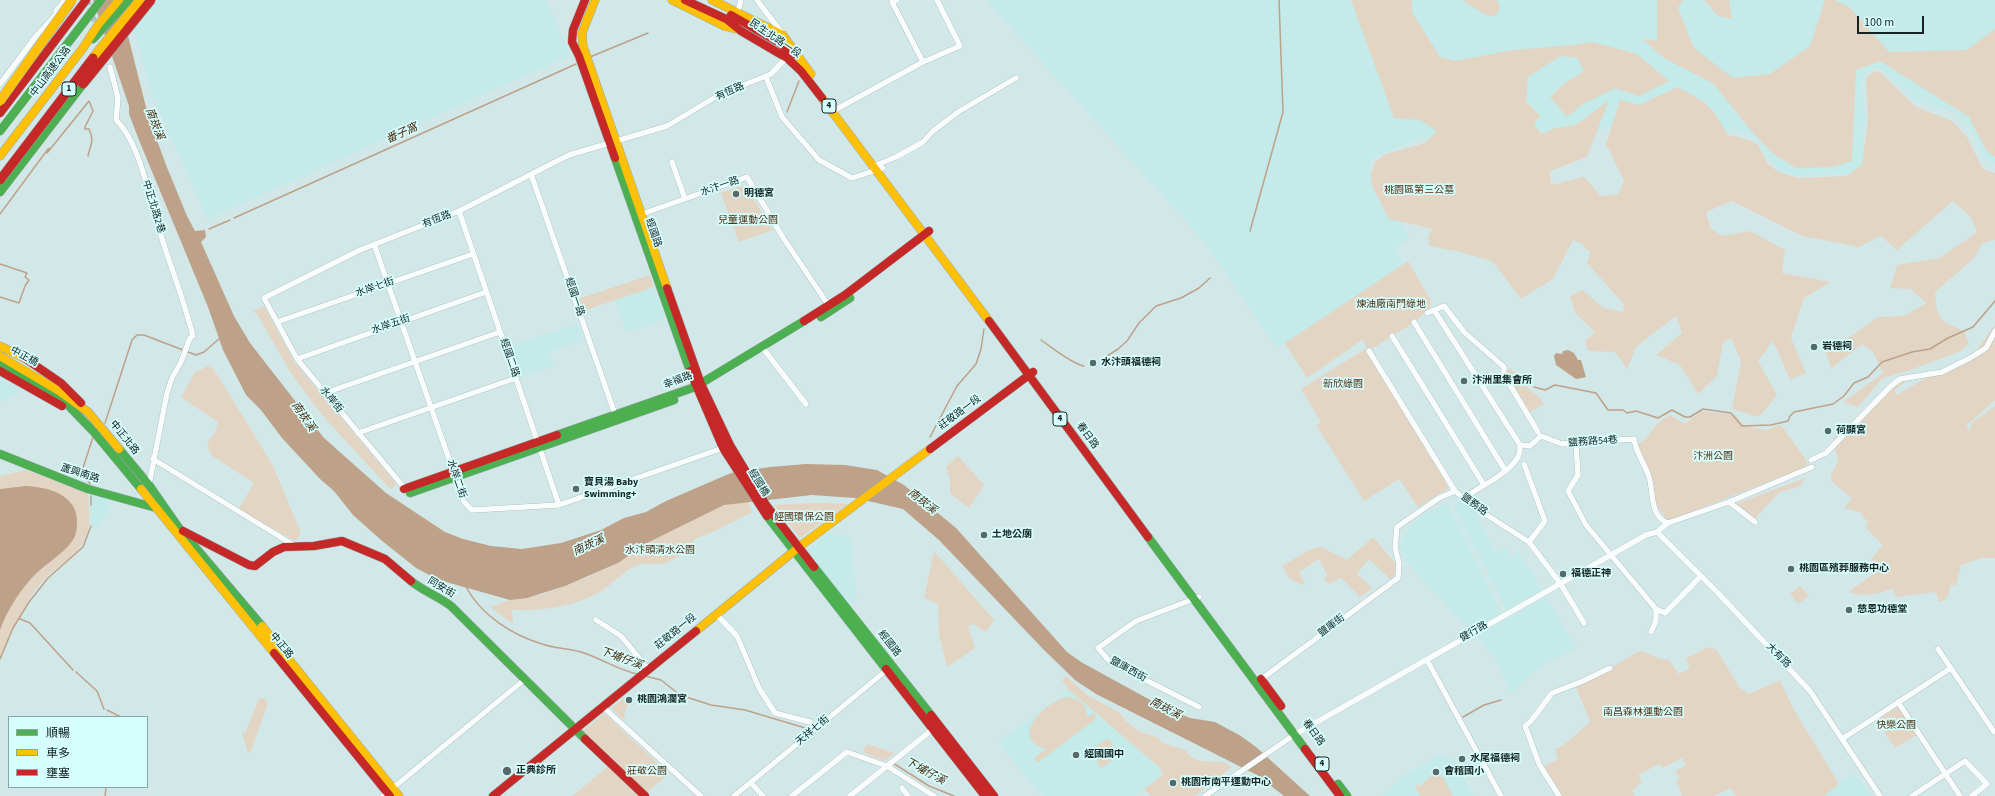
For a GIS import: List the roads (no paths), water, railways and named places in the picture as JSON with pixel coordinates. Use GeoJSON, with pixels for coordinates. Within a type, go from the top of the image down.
{"type":"FeatureCollection","features":[{"type":"Feature","properties":{"kind":"main road"},"geometry":{"type":"LineString","coordinates":[[0,101],[72,0]]}},
{"type":"Feature","properties":{"kind":"main road"},"geometry":{"type":"LineString","coordinates":[[0,95],[66,12],[78,0]]}},
{"type":"Feature","properties":{"kind":"main road"},"geometry":{"type":"LineString","coordinates":[[0,113],[86,0]]}},
{"type":"Feature","properties":{"kind":"main road","name":"中山高速公路"},"geometry":{"type":"LineString","coordinates":[[0,131],[101,0]]}},
{"type":"Feature","properties":{"kind":"main road","name":"1"},"geometry":{"type":"LineString","coordinates":[[0,180],[83,70],[140,0]]}},
{"type":"Feature","properties":{"kind":"main road"},"geometry":{"type":"LineString","coordinates":[[0,192],[83,84],[151,0]]}},
{"type":"Feature","properties":{"kind":"main road","name":"經國路"},"geometry":{"type":"LineString","coordinates":[[585,0],[573,30],[572,42],[579,56],[612,142],[699,388],[723,448],[740,469]]}},
{"type":"Feature","properties":{"kind":"main road","name":"經國路"},"geometry":{"type":"LineString","coordinates":[[595,0],[582,33],[583,46],[612,142]]}},
{"type":"Feature","properties":{"kind":"main road","name":"4"},"geometry":{"type":"LineString","coordinates":[[672,0],[724,26],[740,31]]}},
{"type":"Feature","properties":{"kind":"main road","name":"4"},"geometry":{"type":"LineString","coordinates":[[685,0],[727,17]]}},
{"type":"Feature","properties":{"kind":"main road","name":"4"},"geometry":{"type":"LineString","coordinates":[[698,0],[727,17],[740,31]]}},
{"type":"Feature","properties":{"kind":"main road","name":"4"},"geometry":{"type":"LineString","coordinates":[[712,0],[778,42],[791,54]]}},
{"type":"Feature","properties":{"kind":"main road","name":"中山高速公路"},"geometry":{"type":"LineString","coordinates":[[0,156],[83,48],[125,1]]}},
{"type":"Feature","properties":{"kind":"main road","name":"民生北路一段"},"geometry":{"type":"LineString","coordinates":[[727,17],[737,15]]}},
{"type":"Feature","properties":{"kind":"main road","name":"民生北路一段"},"geometry":{"type":"LineString","coordinates":[[740,31],[778,42],[804,65],[879,167]]}},
{"type":"Feature","properties":{"kind":"main road","name":"民生北路一段"},"geometry":{"type":"LineString","coordinates":[[791,54],[801,71],[836,110]]}},
{"type":"Feature","properties":{"kind":"main road","name":"春日路"},"geometry":{"type":"LineString","coordinates":[[879,167],[1030,374],[1259,681],[1293,735],[1345,796]]}},
{"type":"Feature","properties":{"kind":"main road","name":"幸福路"},"geometry":{"type":"LineString","coordinates":[[407,491],[699,388],[830,308],[928,234]]}},
{"type":"Feature","properties":{"kind":"main road"},"geometry":{"type":"LineString","coordinates":[[0,341],[45,370],[72,390],[88,412]]}},
{"type":"Feature","properties":{"kind":"main road"},"geometry":{"type":"LineString","coordinates":[[0,346],[28,360]]}},
{"type":"Feature","properties":{"kind":"main road","name":"中正橋"},"geometry":{"type":"LineString","coordinates":[[0,356],[37,381]]}},
{"type":"Feature","properties":{"kind":"main road","name":"中正橋"},"geometry":{"type":"LineString","coordinates":[[0,364],[37,381]]}},
{"type":"Feature","properties":{"kind":"main road"},"geometry":{"type":"LineString","coordinates":[[0,371],[80,418]]}},
{"type":"Feature","properties":{"kind":"main road","name":"莊敬路一段"},"geometry":{"type":"LineString","coordinates":[[493,796],[796,550],[1030,374]]}},
{"type":"Feature","properties":{"kind":"main road","name":"中正北路"},"geometry":{"type":"LineString","coordinates":[[37,381],[88,412],[149,484],[178,528]]}},
{"type":"Feature","properties":{"kind":"main road","name":"中正北路"},"geometry":{"type":"LineString","coordinates":[[37,381],[65,402],[80,418],[156,509]]}},
{"type":"Feature","properties":{"kind":"main road","name":"經國路"},"geometry":{"type":"LineString","coordinates":[[699,388],[730,445],[740,469]]}},
{"type":"Feature","properties":{"kind":"main road","name":"蘆興南路"},"geometry":{"type":"LineString","coordinates":[[0,454],[81,486],[147,504],[156,509]]}},
{"type":"Feature","properties":{"kind":"main road","name":"經國橋"},"geometry":{"type":"LineString","coordinates":[[740,469],[764,506]]}},
{"type":"Feature","properties":{"kind":"main road","name":"經國路"},"geometry":{"type":"LineString","coordinates":[[764,506],[796,550],[889,668],[994,796]]}},
{"type":"Feature","properties":{"kind":"main road","name":"中正路"},"geometry":{"type":"LineString","coordinates":[[156,509],[389,793],[400,796]]}},
{"type":"Feature","properties":{"kind":"main road","name":"中正路"},"geometry":{"type":"LineString","coordinates":[[178,528],[250,612],[389,793]]}},
{"type":"Feature","properties":{"kind":"main road","name":"同安街"},"geometry":{"type":"LineString","coordinates":[[178,528],[249,565],[258,564],[277,550],[295,546],[314,546],[340,541],[385,559],[418,587],[446,601],[574,729],[645,796]]}},
{"type":"Feature","properties":{"kind":"main road","name":"經國路"},"geometry":{"type":"LineString","coordinates":[[889,668],[933,729],[985,796]]}},
{"type":"Feature","properties":{"kind":"street"},"geometry":{"type":"LineString","coordinates":[[36,35],[65,0]]}},
{"type":"Feature","properties":{"kind":"street"},"geometry":{"type":"LineString","coordinates":[[0,84],[36,35],[65,0]]}},
{"type":"Feature","properties":{"kind":"street"},"geometry":{"type":"LineString","coordinates":[[737,15],[741,0]]}},
{"type":"Feature","properties":{"kind":"street","name":"民生北路一段"},"geometry":{"type":"LineString","coordinates":[[757,0],[778,42]]}},
{"type":"Feature","properties":{"kind":"street"},"geometry":{"type":"LineString","coordinates":[[898,0],[892,2],[924,62]]}},
{"type":"Feature","properties":{"kind":"street"},"geometry":{"type":"LineString","coordinates":[[836,110],[924,62],[960,46],[937,0]]}},
{"type":"Feature","properties":{"kind":"street","name":"民生北路一段"},"geometry":{"type":"LineString","coordinates":[[737,15],[740,31]]}},
{"type":"Feature","properties":{"kind":"street","name":"有恆路"},"geometry":{"type":"LineString","coordinates":[[264,298],[339,259],[459,211],[569,154],[666,126],[719,96],[766,77],[791,54]]}},
{"type":"Feature","properties":{"kind":"street","name":"中正北路2巷"},"geometry":{"type":"LineString","coordinates":[[110,66],[118,98],[116,120],[127,132],[150,189],[156,219],[184,301],[193,336],[172,378],[167,393],[149,484]]}},
{"type":"Feature","properties":{"kind":"street"},"geometry":{"type":"LineString","coordinates":[[766,77],[782,117],[820,160],[852,178],[879,167],[922,142],[933,131],[958,112],[1016,78]]}},
{"type":"Feature","properties":{"kind":"street"},"geometry":{"type":"LineString","coordinates":[[672,162],[684,199]]}},
{"type":"Feature","properties":{"kind":"street","name":"經國一路"},"geometry":{"type":"LineString","coordinates":[[531,174],[616,418]]}},
{"type":"Feature","properties":{"kind":"street","name":"水汴一路"},"geometry":{"type":"LineString","coordinates":[[638,215],[747,177],[784,239],[830,308]]}},
{"type":"Feature","properties":{"kind":"street","name":"經國二路"},"geometry":{"type":"LineString","coordinates":[[459,211],[559,505]]}},
{"type":"Feature","properties":{"kind":"street","name":"水岸二街"},"geometry":{"type":"LineString","coordinates":[[374,244],[464,502],[472,510],[559,505],[723,448]]}},
{"type":"Feature","properties":{"kind":"street","name":"水岸七街"},"geometry":{"type":"LineString","coordinates":[[277,322],[473,254]]}},
{"type":"Feature","properties":{"kind":"street","name":"水岸五街"},"geometry":{"type":"LineString","coordinates":[[297,359],[486,292]]}},
{"type":"Feature","properties":{"kind":"street","name":"水岸街"},"geometry":{"type":"LineString","coordinates":[[264,298],[297,359],[407,491]]}},
{"type":"Feature","properties":{"kind":"street"},"geometry":{"type":"LineString","coordinates":[[1427,313],[1444,306],[1464,332],[1504,367],[1504,375],[1538,432]]}},
{"type":"Feature","properties":{"kind":"street"},"geometry":{"type":"LineString","coordinates":[[1434,310],[1520,445],[1520,453],[1516,462],[1484,485],[1462,498]]}},
{"type":"Feature","properties":{"kind":"street"},"geometry":{"type":"LineString","coordinates":[[1414,322],[1505,470]]}},
{"type":"Feature","properties":{"kind":"street"},"geometry":{"type":"LineString","coordinates":[[1811,460],[1826,453],[1890,387],[1900,379],[1911,376],[1936,374],[1963,362],[1986,348],[1995,331]]}},
{"type":"Feature","properties":{"kind":"street"},"geometry":{"type":"LineString","coordinates":[[325,393],[500,332]]}},
{"type":"Feature","properties":{"kind":"street"},"geometry":{"type":"LineString","coordinates":[[1392,336],[1484,485]]}},
{"type":"Feature","properties":{"kind":"street"},"geometry":{"type":"LineString","coordinates":[[764,349],[806,404]]}},
{"type":"Feature","properties":{"kind":"street","name":"鹽務路"},"geometry":{"type":"LineString","coordinates":[[1369,351],[1455,491],[1462,498],[1529,542],[1560,583],[1584,623]]}},
{"type":"Feature","properties":{"kind":"street"},"geometry":{"type":"LineString","coordinates":[[358,433],[516,378]]}},
{"type":"Feature","properties":{"kind":"street","name":"鹽務路54巷"},"geometry":{"type":"LineString","coordinates":[[1520,445],[1530,446],[1541,436],[1547,437],[1557,444],[1576,444],[1634,439],[1650,477],[1654,507],[1664,522],[1668,523]]}},
{"type":"Feature","properties":{"kind":"street"},"geometry":{"type":"LineString","coordinates":[[1576,444],[1578,475],[1568,491],[1586,525],[1656,609],[1665,613],[1701,576]]}},
{"type":"Feature","properties":{"kind":"street"},"geometry":{"type":"LineString","coordinates":[[153,459],[295,546]]}},
{"type":"Feature","properties":{"kind":"street"},"geometry":{"type":"LineString","coordinates":[[1524,464],[1545,521],[1529,542]]}},
{"type":"Feature","properties":{"kind":"street"},"geometry":{"type":"LineString","coordinates":[[1668,523],[1729,502],[1812,467]]}},
{"type":"Feature","properties":{"kind":"street","name":"鹽庫街"},"geometry":{"type":"LineString","coordinates":[[1259,681],[1398,578],[1398,564],[1395,547],[1397,527],[1439,498],[1455,491]]}},
{"type":"Feature","properties":{"kind":"street"},"geometry":{"type":"LineString","coordinates":[[1729,502],[1755,522]]}},
{"type":"Feature","properties":{"kind":"street","name":"健行路"},"geometry":{"type":"LineString","coordinates":[[1205,796],[1293,735],[1610,555],[1646,535],[1657,532],[1668,523]]}},
{"type":"Feature","properties":{"kind":"street","name":"大有路"},"geometry":{"type":"LineString","coordinates":[[1657,532],[1806,686],[1819,703],[1880,796]]}},
{"type":"Feature","properties":{"kind":"street","name":"鹽庫西街"},"geometry":{"type":"LineString","coordinates":[[1196,598],[1136,621],[1098,648],[1110,662],[1199,708]]}},
{"type":"Feature","properties":{"kind":"street"},"geometry":{"type":"LineString","coordinates":[[1650,632],[1656,621],[1656,609]]}},
{"type":"Feature","properties":{"kind":"street"},"geometry":{"type":"LineString","coordinates":[[716,614],[737,636],[759,688],[775,713],[810,722],[814,730]]}},
{"type":"Feature","properties":{"kind":"street"},"geometry":{"type":"LineString","coordinates":[[596,620],[621,636],[647,670]]}},
{"type":"Feature","properties":{"kind":"street"},"geometry":{"type":"LineString","coordinates":[[1938,649],[1994,732]]}},
{"type":"Feature","properties":{"kind":"street"},"geometry":{"type":"LineString","coordinates":[[1427,660],[1501,796]]}},
{"type":"Feature","properties":{"kind":"street","name":"天祥七街"},"geometry":{"type":"LineString","coordinates":[[734,796],[889,668]]}},
{"type":"Feature","properties":{"kind":"street"},"geometry":{"type":"LineString","coordinates":[[1559,796],[1539,764],[1525,726],[1552,693],[1583,681],[1610,668]]}},
{"type":"Feature","properties":{"kind":"street"},"geometry":{"type":"LineString","coordinates":[[1842,739],[1951,668]]}},
{"type":"Feature","properties":{"kind":"street"},"geometry":{"type":"LineString","coordinates":[[389,793],[524,680]]}},
{"type":"Feature","properties":{"kind":"street"},"geometry":{"type":"LineString","coordinates":[[1898,702],[1960,796]]}},
{"type":"Feature","properties":{"kind":"street"},"geometry":{"type":"LineString","coordinates":[[602,706],[701,796]]}},
{"type":"Feature","properties":{"kind":"street"},"geometry":{"type":"LineString","coordinates":[[850,796],[933,729]]}},
{"type":"Feature","properties":{"kind":"street"},"geometry":{"type":"LineString","coordinates":[[792,796],[847,752],[890,763],[934,796]]}},
{"type":"Feature","properties":{"kind":"street"},"geometry":{"type":"LineString","coordinates":[[1912,796],[1965,761],[1988,784],[1972,796]]}},
{"type":"Feature","properties":{"kind":"street"},"geometry":{"type":"LineString","coordinates":[[751,783],[763,796]]}},
{"type":"Feature","properties":{"kind":"street"},"geometry":{"type":"LineString","coordinates":[[902,788],[908,796]]}},
{"type":"Feature","properties":{"kind":"water","name":"南崁溪"},"geometry":{"type":"Polygon","coordinates":[[[93,0],[119,0],[148,115],[166,165],[187,216],[195,231],[205,230],[206,237],[201,242],[234,316],[250,343],[324,438],[386,493],[445,532],[463,539],[491,546],[522,549],[561,543],[601,530],[624,518],[646,512],[666,501],[731,473],[770,467],[806,464],[845,465],[877,470],[904,485],[956,528],[1067,652],[1081,662],[1163,707],[1190,718],[1215,722],[1241,736],[1256,747],[1310,796],[1284,796],[1257,775],[1096,694],[1075,680],[1044,650],[939,540],[903,509],[855,498],[812,495],[724,505],[647,543],[618,563],[565,586],[527,598],[510,600],[439,580],[416,568],[353,515],[334,491],[320,479],[282,438],[261,410],[246,395],[223,350],[208,307],[139,140],[129,114],[129,106],[93,0]]]}},
{"type":"Feature","properties":{"kind":"water"},"geometry":{"type":"Polygon","coordinates":[[[1568,350],[1574,353],[1578,360],[1581,360],[1586,377],[1576,379],[1556,365],[1554,356],[1556,353],[1562,354],[1563,351],[1568,350]]]}},
{"type":"Feature","properties":{"kind":"water"},"geometry":{"type":"Polygon","coordinates":[[[26,486],[43,488],[60,494],[67,499],[73,505],[76,513],[76,532],[73,540],[68,546],[40,570],[25,586],[9,610],[0,630],[0,489],[26,486]]]}},
{"type":"Feature","properties":{"kind":"waterway"},"geometry":{"type":"LineString","coordinates":[[1250,231],[1283,112],[1279,0]]}},
{"type":"Feature","properties":{"kind":"waterway","name":"番子窩"},"geometry":{"type":"LineString","coordinates":[[590,57],[648,33]]}},
{"type":"Feature","properties":{"kind":"waterway","name":"番子窩"},"geometry":{"type":"LineString","coordinates":[[234,218],[576,64]]}},
{"type":"Feature","properties":{"kind":"waterway"},"geometry":{"type":"LineString","coordinates":[[787,112],[799,81]]}},
{"type":"Feature","properties":{"kind":"waterway"},"geometry":{"type":"LineString","coordinates":[[47,153],[89,101],[93,111],[85,127],[85,129],[89,129],[92,137],[92,143],[88,156]]}},
{"type":"Feature","properties":{"kind":"waterway"},"geometry":{"type":"LineString","coordinates":[[0,214],[48,149],[51,148]]}},
{"type":"Feature","properties":{"kind":"waterway","name":"番子窩"},"geometry":{"type":"LineString","coordinates":[[209,229],[230,220]]}},
{"type":"Feature","properties":{"kind":"waterway"},"geometry":{"type":"LineString","coordinates":[[0,264],[27,273],[25,277],[29,280],[25,286],[19,303],[0,297]]}},
{"type":"Feature","properties":{"kind":"waterway"},"geometry":{"type":"LineString","coordinates":[[1101,360],[1127,341],[1139,323],[1156,306],[1181,298],[1199,288],[1210,278]]}},
{"type":"Feature","properties":{"kind":"waterway"},"geometry":{"type":"LineString","coordinates":[[1534,387],[1545,390],[1555,385],[1596,393],[1608,410],[1623,410],[1627,413],[1636,411],[1658,418],[1672,410],[1685,417],[1690,417],[1703,409],[1731,413],[1742,426],[1771,425],[1788,421],[1794,412],[1833,404],[1844,396],[1854,383],[1868,377],[1882,362],[1912,352],[1930,349],[1948,338],[1973,327],[1995,301]]}},
{"type":"Feature","properties":{"kind":"waterway"},"geometry":{"type":"LineString","coordinates":[[930,437],[957,386],[976,364],[981,349],[984,329]]}},
{"type":"Feature","properties":{"kind":"waterway"},"geometry":{"type":"LineString","coordinates":[[105,423],[132,340],[137,335],[144,335],[196,355],[204,352],[220,338]]}},
{"type":"Feature","properties":{"kind":"waterway"},"geometry":{"type":"LineString","coordinates":[[1041,340],[1068,359],[1084,366]]}},
{"type":"Feature","properties":{"kind":"waterway"},"geometry":{"type":"LineString","coordinates":[[90,484],[82,471],[93,437]]}},
{"type":"Feature","properties":{"kind":"waterway"},"geometry":{"type":"LineString","coordinates":[[91,496],[91,505]]}},
{"type":"Feature","properties":{"kind":"waterway"},"geometry":{"type":"LineString","coordinates":[[0,659],[13,628],[29,602],[48,578],[83,547],[91,526]]}},
{"type":"Feature","properties":{"kind":"waterway","name":"下埔仔溪"},"geometry":{"type":"LineString","coordinates":[[466,587],[472,597],[489,615],[498,623],[520,635],[547,646],[584,653],[623,670],[637,674]]}},
{"type":"Feature","properties":{"kind":"waterway"},"geometry":{"type":"LineString","coordinates":[[20,619],[30,623],[73,670]]}},
{"type":"Feature","properties":{"kind":"waterway"},"geometry":{"type":"LineString","coordinates":[[76,672],[97,691],[104,709]]}},
{"type":"Feature","properties":{"kind":"waterway","name":"下埔仔溪"},"geometry":{"type":"LineString","coordinates":[[645,676],[661,680],[680,695],[711,705],[745,710],[812,730]]}},
{"type":"Feature","properties":{"kind":"waterway"},"geometry":{"type":"LineString","coordinates":[[1463,717],[1484,705],[1501,700]]}},
{"type":"Feature","properties":{"kind":"waterway"},"geometry":{"type":"LineString","coordinates":[[107,710],[119,716]]}},
{"type":"Feature","properties":{"kind":"waterway","name":"下埔仔溪"},"geometry":{"type":"LineString","coordinates":[[893,763],[929,786],[954,796]]}},
{"type":"Feature","properties":{"kind":"waterway"},"geometry":{"type":"LineString","coordinates":[[105,796],[106,788]]}},
{"type":"Feature","properties":{"kind":"tunnel"},"geometry":{"type":"LineString","coordinates":[[87,0],[97,29]]}},
{"type":"Feature","properties":{"kind":"place","name":"明德宮"},"geometry":{"type":"Point","coordinates":[736,194]}},
{"type":"Feature","properties":{"kind":"place","name":"岩德祠"},"geometry":{"type":"Point","coordinates":[1814,347]}},
{"type":"Feature","properties":{"kind":"place","name":"水汴頭福德祠"},"geometry":{"type":"Point","coordinates":[1093,363]}},
{"type":"Feature","properties":{"kind":"place","name":"汴洲里集會所"},"geometry":{"type":"Point","coordinates":[1464,381]}},
{"type":"Feature","properties":{"kind":"place","name":"荷顯宮"},"geometry":{"type":"Point","coordinates":[1828,431]}},
{"type":"Feature","properties":{"kind":"place","name":"寶貝湯 Baby Swimming+"},"geometry":{"type":"Point","coordinates":[576,489]}},
{"type":"Feature","properties":{"kind":"place","name":"土地公廟"},"geometry":{"type":"Point","coordinates":[984,535]}},
{"type":"Feature","properties":{"kind":"place","name":"桃園區殯葬服務中心"},"geometry":{"type":"Point","coordinates":[1791,569]}},
{"type":"Feature","properties":{"kind":"place","name":"福德正神"},"geometry":{"type":"Point","coordinates":[1563,574]}},
{"type":"Feature","properties":{"kind":"place","name":"慈恩功德堂"},"geometry":{"type":"Point","coordinates":[1849,610]}},
{"type":"Feature","properties":{"kind":"place","name":"桃園鴻瀾宮"},"geometry":{"type":"Point","coordinates":[629,700]}},
{"type":"Feature","properties":{"kind":"place","name":"經國國中"},"geometry":{"type":"Point","coordinates":[1076,755]}},
{"type":"Feature","properties":{"kind":"place","name":"水尾福德祠"},"geometry":{"type":"Point","coordinates":[1462,759]}},
{"type":"Feature","properties":{"kind":"place","name":"正典診所"},"geometry":{"type":"Point","coordinates":[507,771]}},
{"type":"Feature","properties":{"kind":"place","name":"會稽國小"},"geometry":{"type":"Point","coordinates":[1436,772]}},
{"type":"Feature","properties":{"kind":"place","name":"桃園市南平運動中心"},"geometry":{"type":"Point","coordinates":[1173,783]}},
{"type":"Feature","properties":{"kind":"park label","name":"桃園區第三公墓"},"geometry":{"type":"Point","coordinates":[1419,191]}},
{"type":"Feature","properties":{"kind":"park label","name":"兒童運動公園"},"geometry":{"type":"Point","coordinates":[748,221]}},
{"type":"Feature","properties":{"kind":"park label","name":"煉油廠南門綠地"},"geometry":{"type":"Point","coordinates":[1391,305]}},
{"type":"Feature","properties":{"kind":"park label","name":"新欣綠園"},"geometry":{"type":"Point","coordinates":[1343,385]}},
{"type":"Feature","properties":{"kind":"park label","name":"汴洲公園"},"geometry":{"type":"Point","coordinates":[1713,457]}},
{"type":"Feature","properties":{"kind":"park label","name":"經國環保公園"},"geometry":{"type":"Point","coordinates":[804,518]}},
{"type":"Feature","properties":{"kind":"park label","name":"水汴頭清水公園"},"geometry":{"type":"Point","coordinates":[660,551]}},
{"type":"Feature","properties":{"kind":"park label","name":"南昌森林運動公園"},"geometry":{"type":"Point","coordinates":[1643,713]}},
{"type":"Feature","properties":{"kind":"park label","name":"快樂公園"},"geometry":{"type":"Point","coordinates":[1896,726]}},
{"type":"Feature","properties":{"kind":"park label","name":"莊敬公園"},"geometry":{"type":"Point","coordinates":[647,772]}}]}
